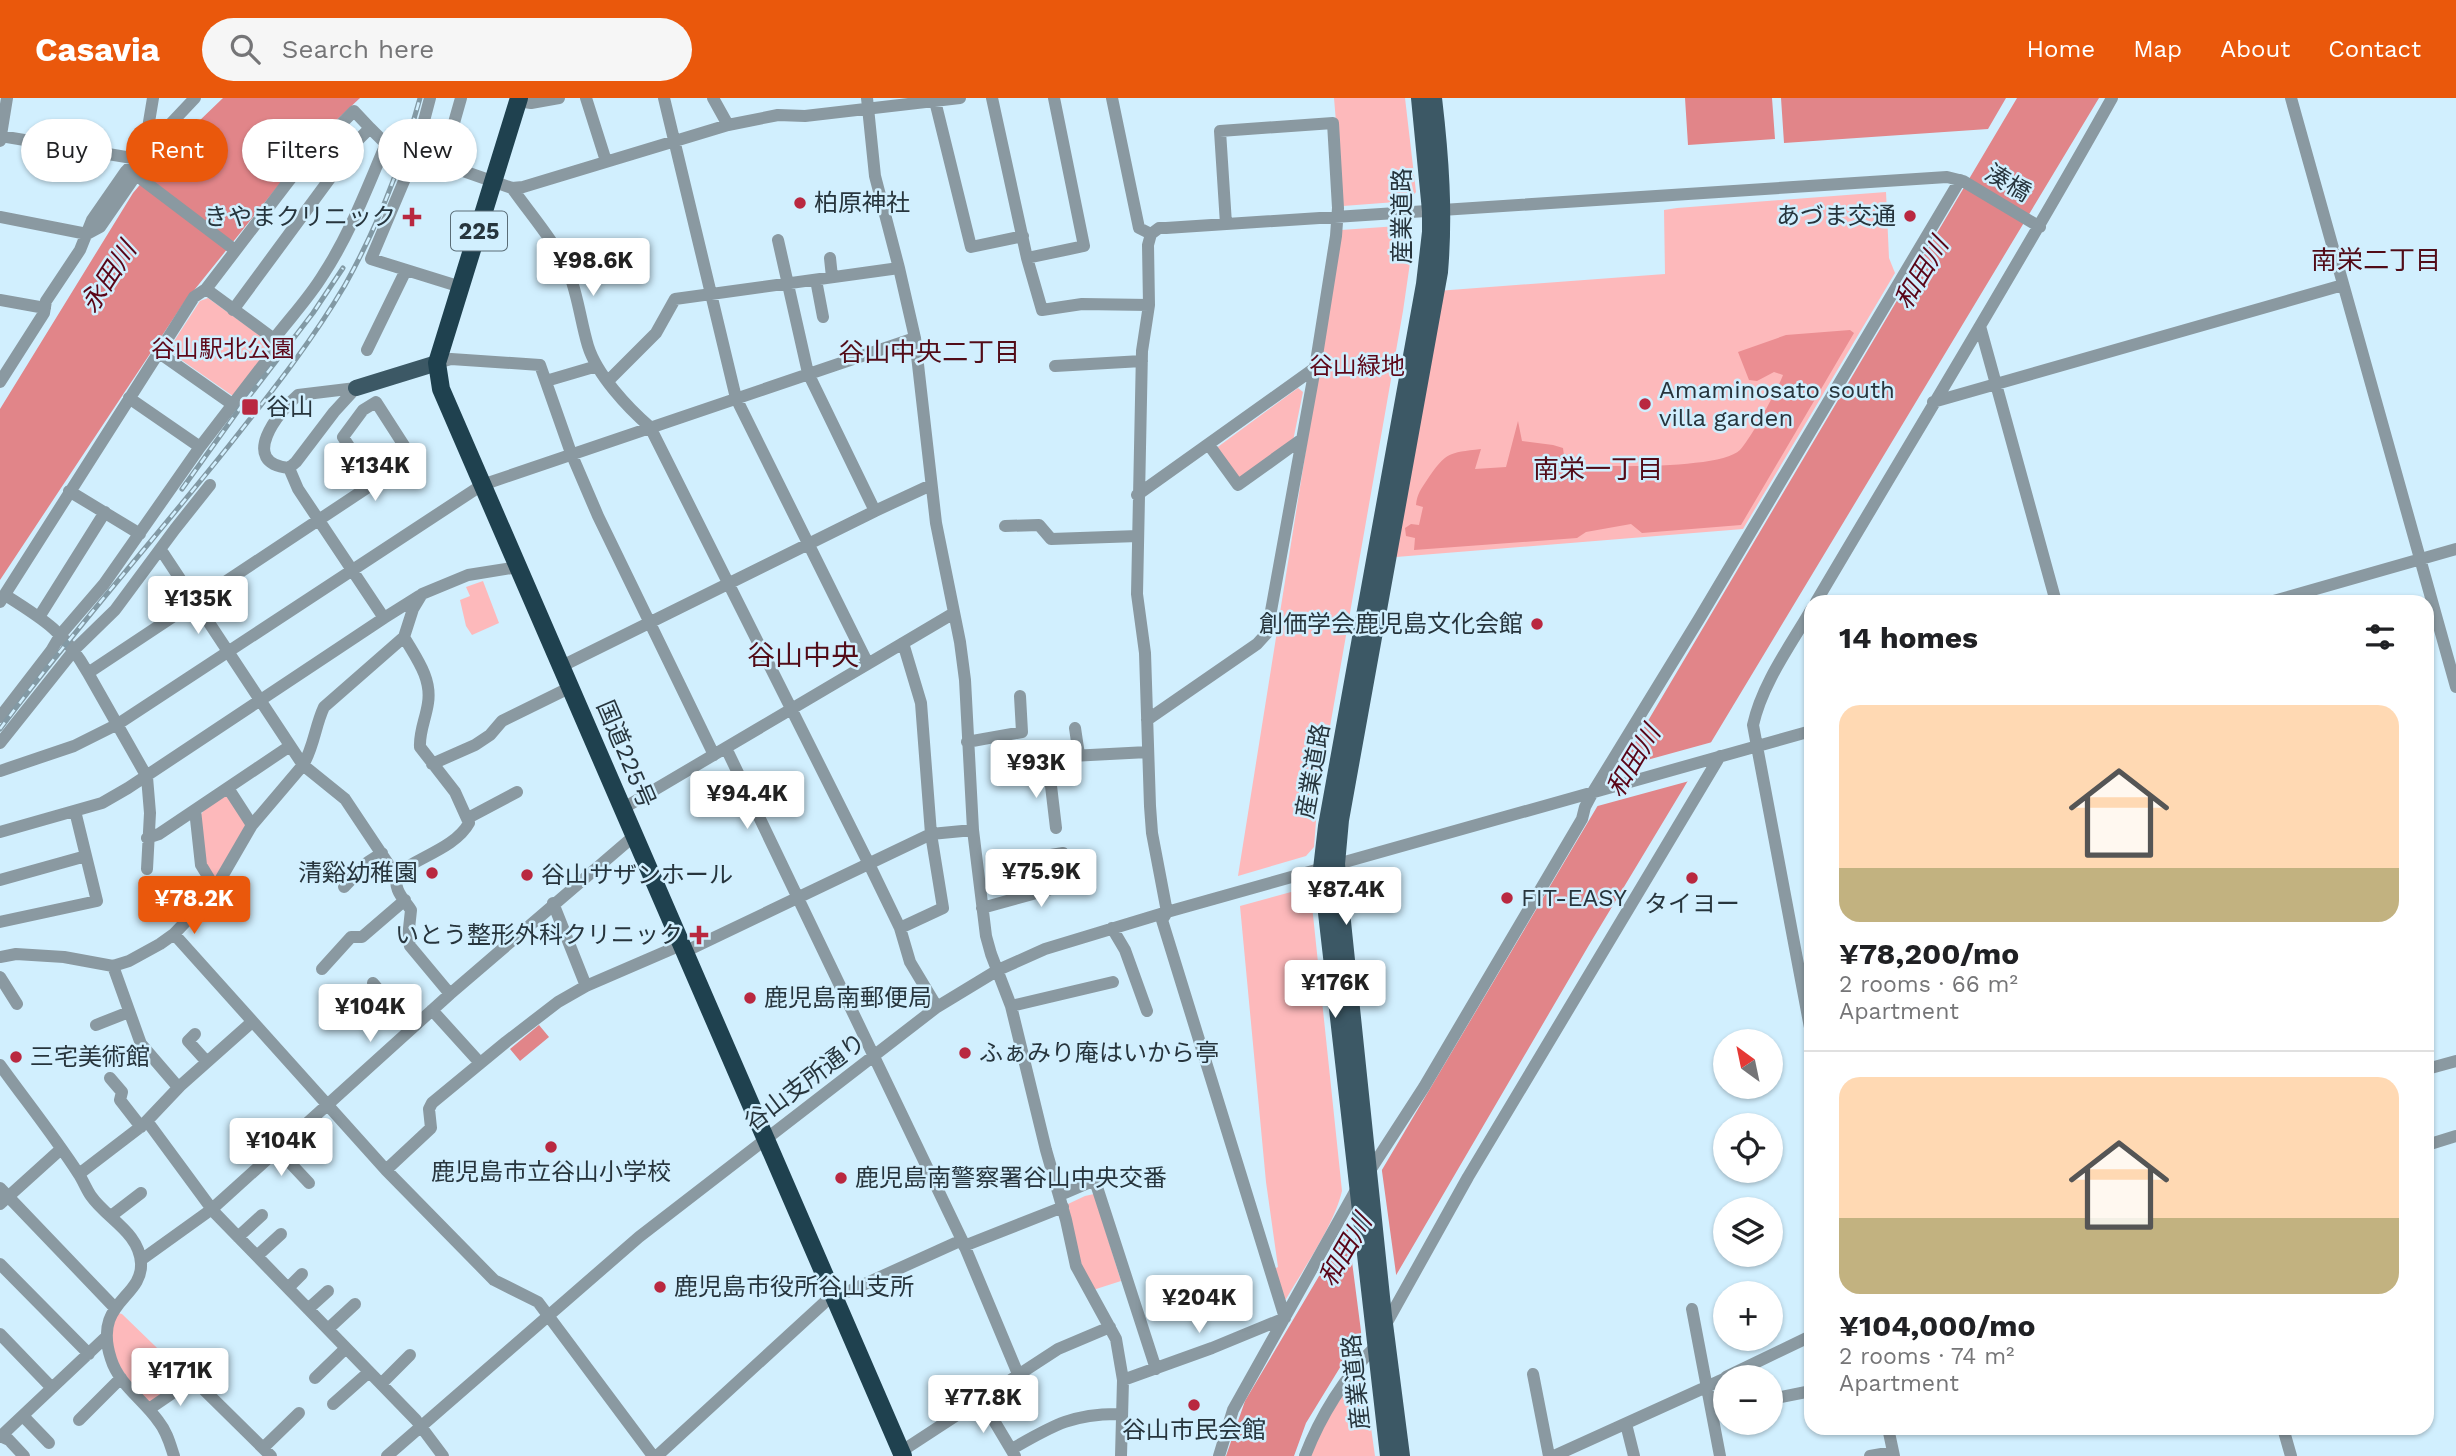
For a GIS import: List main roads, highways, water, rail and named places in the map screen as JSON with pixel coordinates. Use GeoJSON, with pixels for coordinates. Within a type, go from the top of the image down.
{"type":"FeatureCollection","features":[{"type":"Feature","properties":{"kind":"highway","name":"国道225号"},"geometry":{"type":"LineString","coordinates":[[518,99],[503,185],[461,287],[437,363],[441,389],[902,1456]]}},
{"type":"Feature","properties":{"kind":"main road","name":"産業道路"},"geometry":{"type":"LineString","coordinates":[[1419,98],[1437,211]]}},
{"type":"Feature","properties":{"kind":"main road","name":"産業道路"},"geometry":{"type":"LineString","coordinates":[[1402,1456],[1357,1196],[1329,866],[1340,827],[1440,272],[1434,98]]}},
{"type":"Feature","properties":{"kind":"main road"},"geometry":{"type":"LineString","coordinates":[[356,388],[437,363]]}},
{"type":"Feature","properties":{"kind":"main road","name":"産業道路"},"geometry":{"type":"LineString","coordinates":[[1329,866],[1370,1176],[1388,1456]]}},
{"type":"Feature","properties":{"kind":"water","name":"永田川"},"geometry":{"type":"Polygon","coordinates":[[[223,98],[360,98],[338,119],[242,119],[242,182],[281,182],[183,304],[0,580],[0,409],[142,182],[228,182],[228,119],[201,119],[223,98]]]}},
{"type":"Feature","properties":{"kind":"water"},"geometry":{"type":"Polygon","coordinates":[[[1685,98],[1772,98],[1775,139],[1688,145],[1685,98]]]}},
{"type":"Feature","properties":{"kind":"water"},"geometry":{"type":"Polygon","coordinates":[[[1781,98],[2006,98],[1988,129],[1784,143],[1781,98]]]}},
{"type":"Feature","properties":{"kind":"water","name":"和田川"},"geometry":{"type":"Polygon","coordinates":[[[2017,98],[2099,98],[1589,945],[1388,1289],[1306,1423],[1294,1456],[1226,1456],[1245,1401],[2017,98]]]}},
{"type":"Feature","properties":{"kind":"water"},"geometry":{"type":"Polygon","coordinates":[[[539,1025],[549,1037],[520,1061],[510,1049],[539,1025]]]}},
{"type":"Feature","properties":{"kind":"railway"},"geometry":{"type":"LineString","coordinates":[[0,729],[55,657],[243,428],[318,327],[345,285],[378,217],[397,170],[420,98]]}},
{"type":"Feature","properties":{"kind":"railway"},"geometry":{"type":"LineString","coordinates":[[182,489],[313,313],[343,268]]}},
{"type":"Feature","properties":{"kind":"place","name":"柏原神社"},"geometry":{"type":"Point","coordinates":[800,203]}},
{"type":"Feature","properties":{"kind":"place","name":"あづま交通"},"geometry":{"type":"Point","coordinates":[1910,216]}},
{"type":"Feature","properties":{"kind":"place","name":"きやまクリニック"},"geometry":{"type":"Point","coordinates":[412,217]}},
{"type":"Feature","properties":{"kind":"place","name":"Amaminosato south villa garden"},"geometry":{"type":"Point","coordinates":[1645,404]}},
{"type":"Feature","properties":{"kind":"place","name":"谷山"},"geometry":{"type":"Point","coordinates":[250,407]}},
{"type":"Feature","properties":{"kind":"place","name":"創価学会鹿児島文化会館"},"geometry":{"type":"Point","coordinates":[1537,624]}},
{"type":"Feature","properties":{"kind":"place","name":"清谿幼稚園"},"geometry":{"type":"Point","coordinates":[432,873]}},
{"type":"Feature","properties":{"kind":"place","name":"谷山サザンホール"},"geometry":{"type":"Point","coordinates":[527,875]}},
{"type":"Feature","properties":{"kind":"place","name":"タイヨー"},"geometry":{"type":"Point","coordinates":[1692,878]}},
{"type":"Feature","properties":{"kind":"place","name":"FIT-EASY"},"geometry":{"type":"Point","coordinates":[1507,898]}},
{"type":"Feature","properties":{"kind":"place","name":"いとう整形外科クリニック"},"geometry":{"type":"Point","coordinates":[699,935]}},
{"type":"Feature","properties":{"kind":"place","name":"鹿児島南郵便局"},"geometry":{"type":"Point","coordinates":[750,998]}},
{"type":"Feature","properties":{"kind":"place","name":"ふぁみり庵はいから亭"},"geometry":{"type":"Point","coordinates":[965,1053]}},
{"type":"Feature","properties":{"kind":"place","name":"三宅美術館"},"geometry":{"type":"Point","coordinates":[16,1057]}},
{"type":"Feature","properties":{"kind":"place","name":"鹿児島市立谷山小学校"},"geometry":{"type":"Point","coordinates":[551,1147]}},
{"type":"Feature","properties":{"kind":"place","name":"鹿児島南警察署谷山中央交番"},"geometry":{"type":"Point","coordinates":[841,1178]}},
{"type":"Feature","properties":{"kind":"place","name":"鹿児島市役所谷山支所"},"geometry":{"type":"Point","coordinates":[660,1287]}},
{"type":"Feature","properties":{"kind":"place","name":"谷山市民会館"},"geometry":{"type":"Point","coordinates":[1194,1405]}},
{"type":"Feature","properties":{"kind":"district","name":"南栄二丁目"},"geometry":{"type":"Point","coordinates":[2376,260]}},
{"type":"Feature","properties":{"kind":"district","name":"谷山中央二丁目"},"geometry":{"type":"Point","coordinates":[929,352]}},
{"type":"Feature","properties":{"kind":"district","name":"南栄一丁目"},"geometry":{"type":"Point","coordinates":[1598,469]}},
{"type":"Feature","properties":{"kind":"district","name":"谷山中央"},"geometry":{"type":"Point","coordinates":[803,655]}},
{"type":"Feature","properties":{"kind":"park label","name":"谷山駅北公園"},"geometry":{"type":"Point","coordinates":[223,349]}},
{"type":"Feature","properties":{"kind":"park label","name":"谷山緑地"},"geometry":{"type":"Point","coordinates":[1357,366]}}]}
